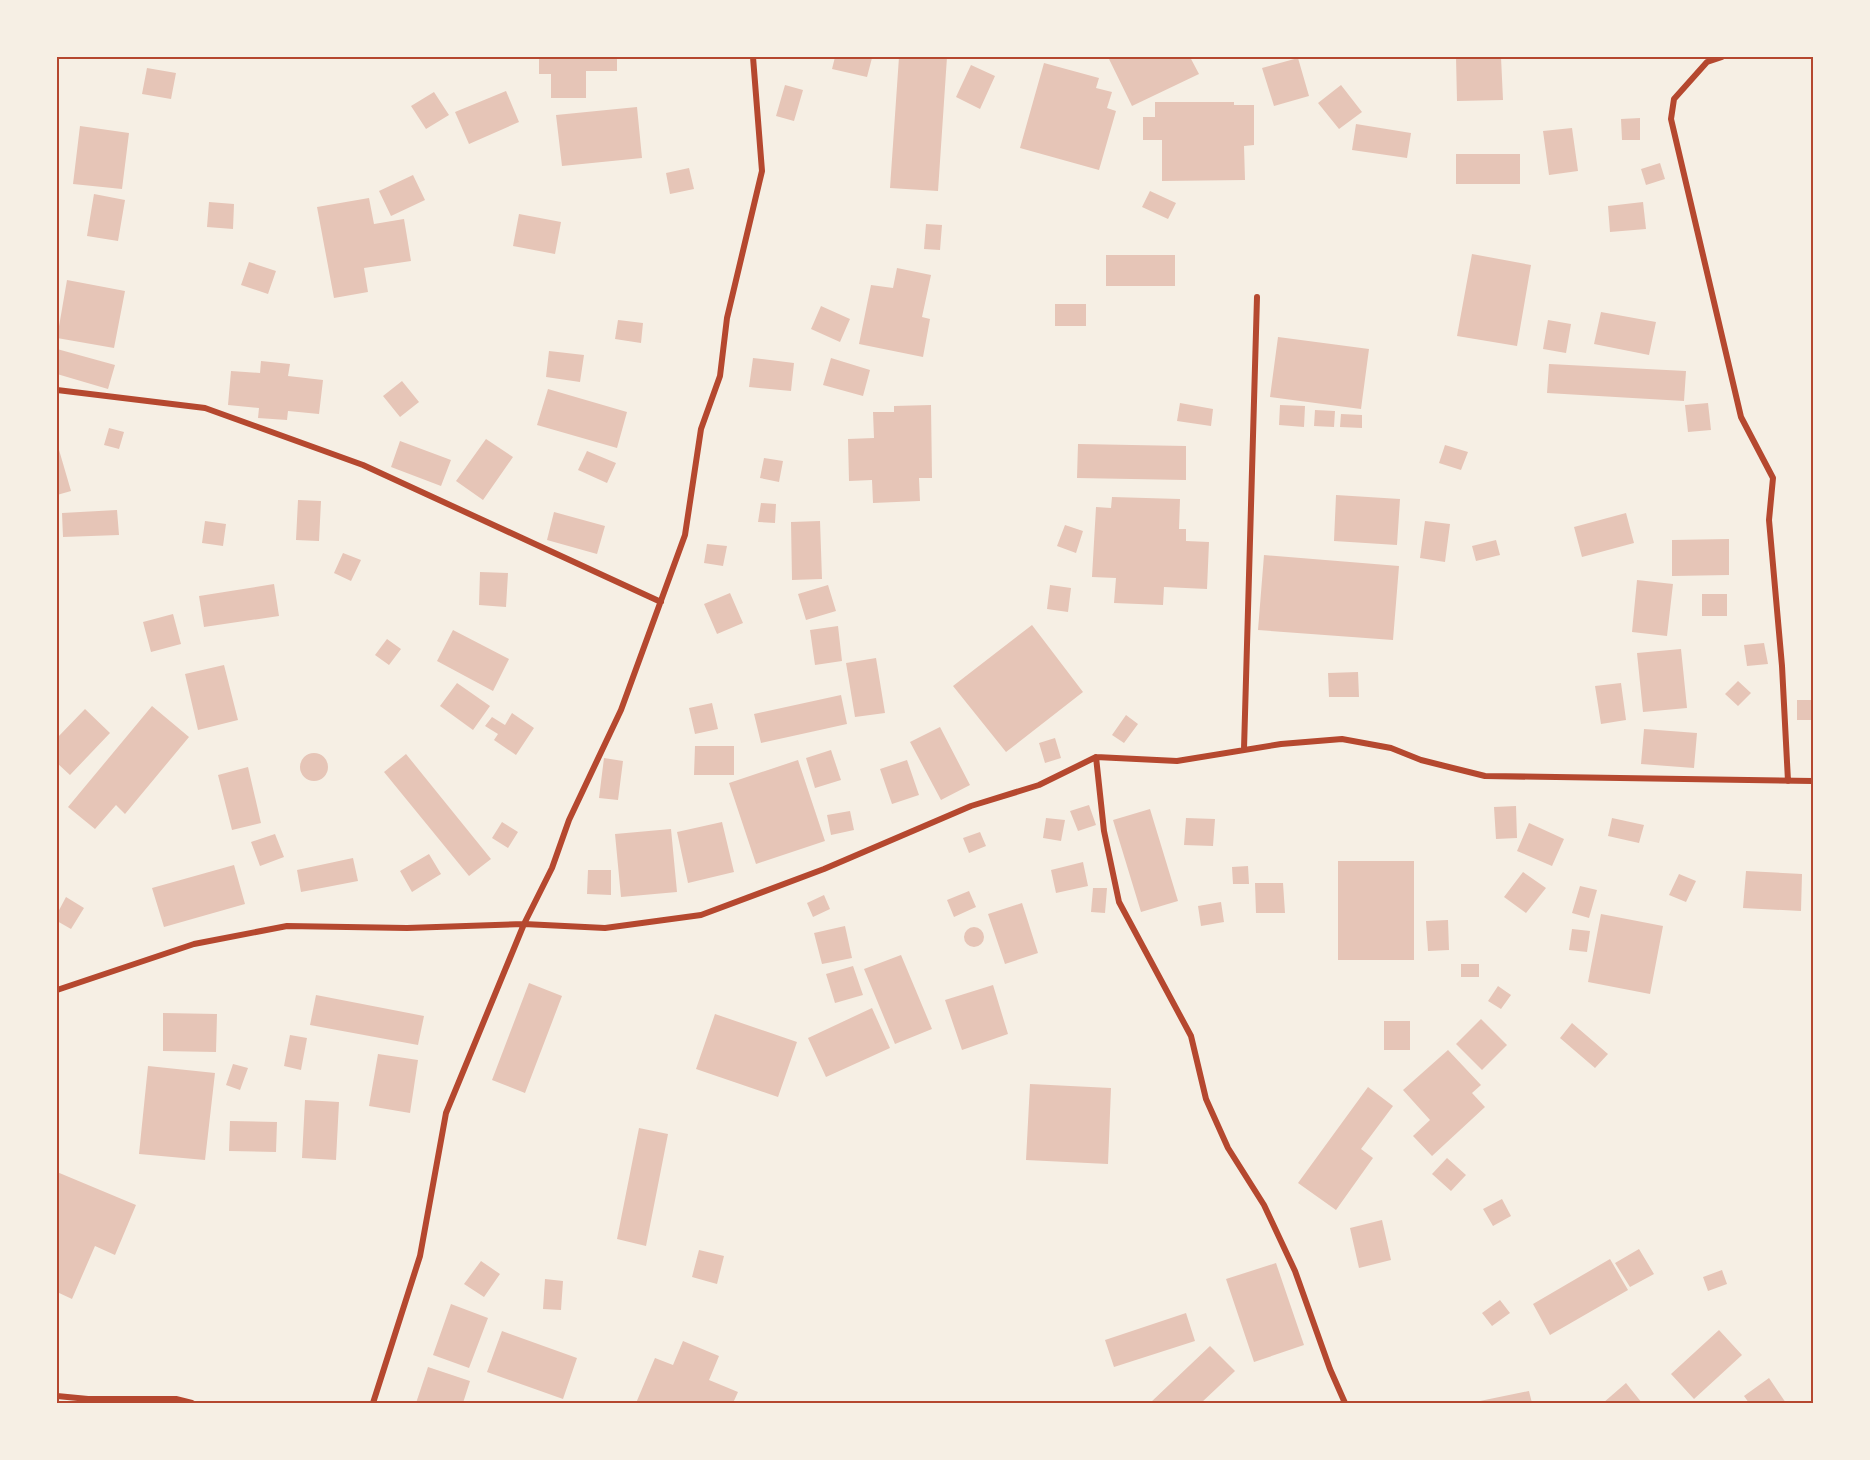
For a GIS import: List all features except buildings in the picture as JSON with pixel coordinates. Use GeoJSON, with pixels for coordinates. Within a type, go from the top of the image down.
{"type":"FeatureCollection","features":[{"type":"Feature","properties":{"kind":"street"},"geometry":{"type":"LineString","coordinates":[[374,1403],[420,1256],[446,1113],[524,924],[552,868],[569,820],[621,710],[685,535],[701,429],[720,376],[727,318],[762,171],[753,57]]}},
{"type":"Feature","properties":{"kind":"street"},"geometry":{"type":"LineString","coordinates":[[1722,57],[1707,62],[1674,99],[1671,119],[1741,417],[1773,478],[1770,520],[1782,666],[1788,781]]}},
{"type":"Feature","properties":{"kind":"street"},"geometry":{"type":"LineString","coordinates":[[1245,749],[1257,297]]}},
{"type":"Feature","properties":{"kind":"street"},"geometry":{"type":"LineString","coordinates":[[57,390],[205,408],[363,465],[661,602]]}},
{"type":"Feature","properties":{"kind":"street"},"geometry":{"type":"LineString","coordinates":[[57,990],[195,944],[287,926],[407,928],[524,924],[605,928],[701,915],[824,869],[971,806],[1039,785],[1096,757],[1177,761],[1281,744],[1342,739],[1391,747],[1421,760],[1485,776],[1813,782]]}},
{"type":"Feature","properties":{"kind":"street"},"geometry":{"type":"LineString","coordinates":[[1096,757],[1104,831],[1119,903],[1191,1036],[1206,1099],[1228,1148],[1264,1205],[1295,1271],[1330,1369],[1345,1403]]}},
{"type":"Feature","properties":{"kind":"street"},"geometry":{"type":"LineString","coordinates":[[57,1396],[88,1399],[176,1399],[192,1403]]}}]}
